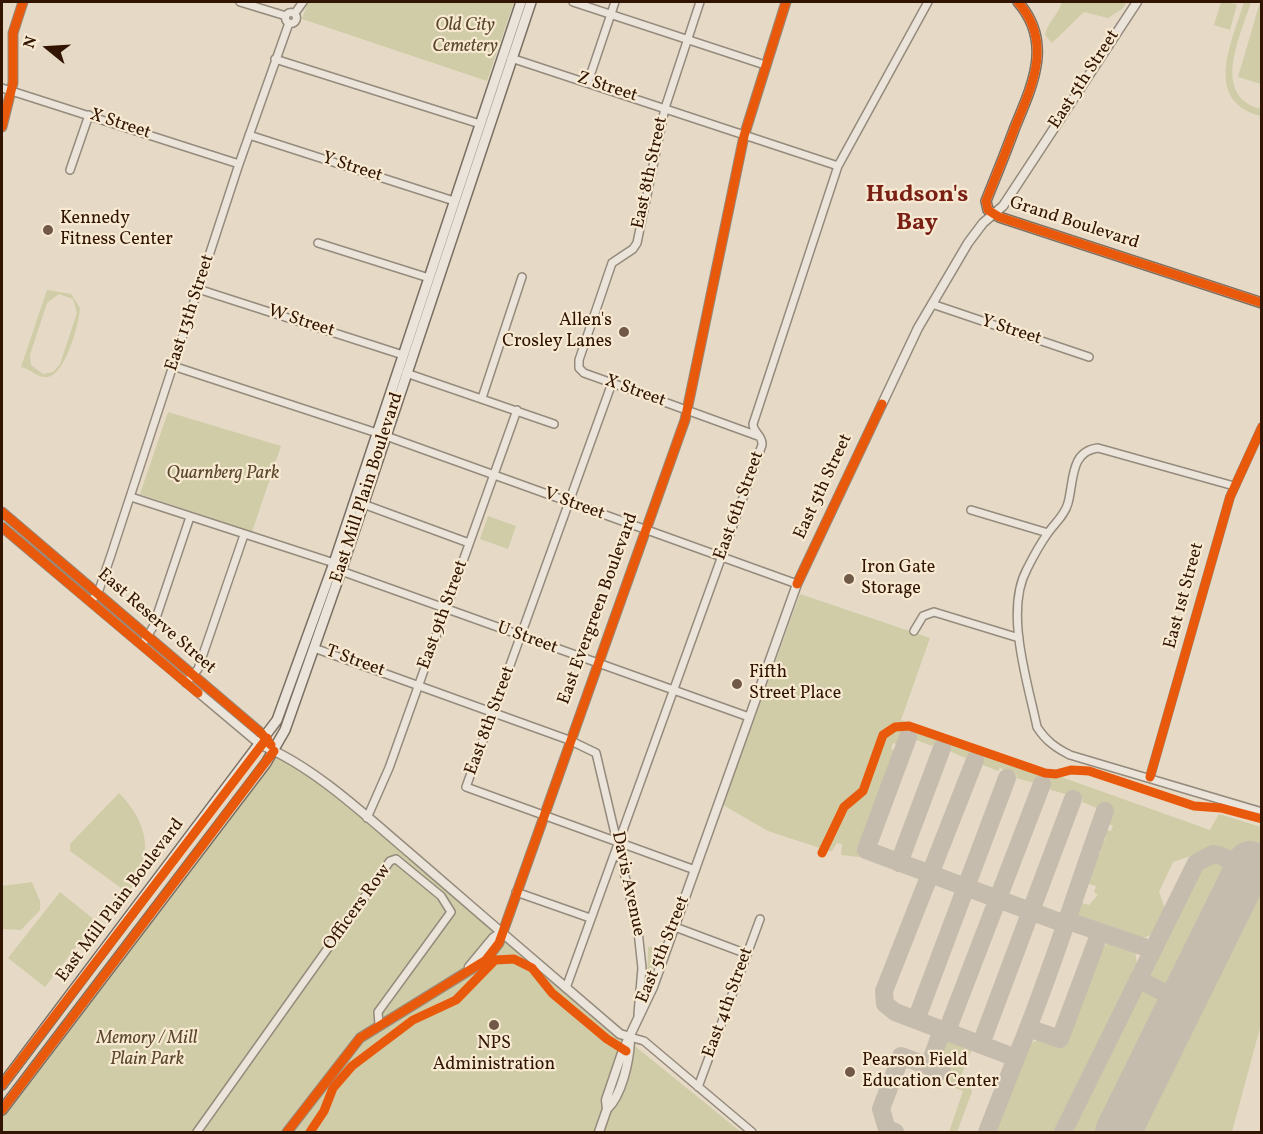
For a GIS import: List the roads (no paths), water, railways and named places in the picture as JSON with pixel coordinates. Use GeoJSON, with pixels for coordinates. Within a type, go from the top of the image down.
{"type":"FeatureCollection","features":[{"type":"Feature","properties":{"kind":"main road","name":"East Mill Plain Boulevard"},"geometry":{"type":"LineString","coordinates":[[2,1085],[264,742],[282,710],[363,504],[403,355],[521,2]]}},
{"type":"Feature","properties":{"kind":"main road","name":"East Mill Plain Boulevard"},"geometry":{"type":"LineString","coordinates":[[2,1110],[274,751],[314,648],[337,568],[382,434],[406,373],[531,2]]}},
{"type":"Feature","properties":{"kind":"main road","name":"Grand Boulevard"},"geometry":{"type":"LineString","coordinates":[[1018,2],[1034,29],[1038,62],[1034,81],[986,206],[993,214],[1262,303]]}},
{"type":"Feature","properties":{"kind":"street"},"geometry":{"type":"LineString","coordinates":[[2,127],[12,92],[13,33],[23,2]]}},
{"type":"Feature","properties":{"kind":"street"},"geometry":{"type":"LineString","coordinates":[[240,2],[288,20],[290,12],[295,14],[303,2]]}},
{"type":"Feature","properties":{"kind":"street"},"geometry":{"type":"LineString","coordinates":[[573,2],[765,65]]}},
{"type":"Feature","properties":{"kind":"street"},"geometry":{"type":"LineString","coordinates":[[588,82],[615,2]]}},
{"type":"Feature","properties":{"kind":"street","name":"East 8th Street"},"geometry":{"type":"LineString","coordinates":[[579,368],[579,360],[612,263],[633,249],[637,243],[665,108],[700,2]]}},
{"type":"Feature","properties":{"kind":"street","name":"East Evergreen Boulevard"},"geometry":{"type":"LineString","coordinates":[[287,1132],[356,1042],[379,1024],[486,960],[499,944],[686,411],[744,136],[786,2]]}},
{"type":"Feature","properties":{"kind":"street","name":"East 6th Street"},"geometry":{"type":"LineString","coordinates":[[566,988],[762,445],[753,424],[838,166],[928,2]]}},
{"type":"Feature","properties":{"kind":"street","name":"East 5th Street"},"geometry":{"type":"LineString","coordinates":[[599,1132],[607,1109],[606,1100],[623,1050],[638,1014],[653,987],[797,584],[932,304],[968,243],[1003,206],[1137,2]]}},
{"type":"Feature","properties":{"kind":"street","name":"East 13th Street"},"geometry":{"type":"LineString","coordinates":[[91,601],[98,592],[131,497],[288,20]]}},
{"type":"Feature","properties":{"kind":"street","name":"Z Street"},"geometry":{"type":"LineString","coordinates":[[511,58],[838,166]]}},
{"type":"Feature","properties":{"kind":"street"},"geometry":{"type":"LineString","coordinates":[[275,59],[480,124]]}},
{"type":"Feature","properties":{"kind":"street","name":"X Street"},"geometry":{"type":"LineString","coordinates":[[2,88],[239,164]]}},
{"type":"Feature","properties":{"kind":"street"},"geometry":{"type":"LineString","coordinates":[[70,170],[88,115]]}},
{"type":"Feature","properties":{"kind":"street","name":"Y Street"},"geometry":{"type":"LineString","coordinates":[[249,135],[454,201]]}},
{"type":"Feature","properties":{"kind":"street"},"geometry":{"type":"LineString","coordinates":[[318,243],[429,278]]}},
{"type":"Feature","properties":{"kind":"street"},"geometry":{"type":"LineString","coordinates":[[482,398],[522,277]]}},
{"type":"Feature","properties":{"kind":"street","name":"W Street"},"geometry":{"type":"LineString","coordinates":[[198,289],[403,355]]}},
{"type":"Feature","properties":{"kind":"street","name":"Y Street"},"geometry":{"type":"LineString","coordinates":[[932,304],[1089,357]]}},
{"type":"Feature","properties":{"kind":"street","name":"V Street"},"geometry":{"type":"LineString","coordinates":[[173,366],[382,434],[797,584]]}},
{"type":"Feature","properties":{"kind":"street","name":"X Street"},"geometry":{"type":"LineString","coordinates":[[579,368],[584,373],[760,437]]}},
{"type":"Feature","properties":{"kind":"street"},"geometry":{"type":"LineString","coordinates":[[406,373],[554,424]]}},
{"type":"Feature","properties":{"kind":"street","name":"East 8th Street"},"geometry":{"type":"LineString","coordinates":[[543,815],[466,787],[612,383]]}},
{"type":"Feature","properties":{"kind":"street","name":"East 9th Street"},"geometry":{"type":"LineString","coordinates":[[367,818],[389,768],[517,410]]}},
{"type":"Feature","properties":{"kind":"street","name":"East 1st Street"},"geometry":{"type":"LineString","coordinates":[[1150,777],[1234,486],[1262,427]]}},
{"type":"Feature","properties":{"kind":"street"},"geometry":{"type":"LineString","coordinates":[[1234,486],[1098,448],[1087,449],[1078,458],[1068,505],[1026,570],[1020,587],[1017,611],[1019,638],[1037,728],[1045,740],[1070,756],[1150,777],[1262,812]]}},
{"type":"Feature","properties":{"kind":"street","name":"U Street"},"geometry":{"type":"LineString","coordinates":[[131,497],[337,568],[597,664],[749,717]]}},
{"type":"Feature","properties":{"kind":"street"},"geometry":{"type":"LineString","coordinates":[[363,504],[469,543]]}},
{"type":"Feature","properties":{"kind":"street"},"geometry":{"type":"LineString","coordinates":[[971,510],[1048,533]]}},
{"type":"Feature","properties":{"kind":"street","name":"East Reserve Street"},"geometry":{"type":"LineString","coordinates":[[2,512],[193,675],[274,751]]}},
{"type":"Feature","properties":{"kind":"street"},"geometry":{"type":"LineString","coordinates":[[142,645],[149,637],[190,517]]}},
{"type":"Feature","properties":{"kind":"street","name":"East Reserve Street"},"geometry":{"type":"LineString","coordinates":[[2,526],[186,683],[264,742]]}},
{"type":"Feature","properties":{"kind":"street"},"geometry":{"type":"LineString","coordinates":[[186,683],[198,669],[244,535]]}},
{"type":"Feature","properties":{"kind":"street"},"geometry":{"type":"LineString","coordinates":[[914,631],[923,616],[934,612],[1019,638]]}},
{"type":"Feature","properties":{"kind":"street","name":"T Street"},"geometry":{"type":"LineString","coordinates":[[314,648],[569,740],[596,755]]}},
{"type":"Feature","properties":{"kind":"street"},"geometry":{"type":"LineString","coordinates":[[274,751],[303,767],[367,818],[620,1034],[644,1040],[752,1132]]}},
{"type":"Feature","properties":{"kind":"street","name":"Davis Avenue"},"geometry":{"type":"LineString","coordinates":[[596,755],[638,931],[642,968],[638,1014]]}},
{"type":"Feature","properties":{"kind":"street"},"geometry":{"type":"LineString","coordinates":[[543,815],[695,870]]}},
{"type":"Feature","properties":{"kind":"street","name":"Officers Row"},"geometry":{"type":"LineString","coordinates":[[197,1132],[390,861],[400,861],[441,896],[451,912],[378,1012],[376,1017],[379,1024]]}},
{"type":"Feature","properties":{"kind":"street"},"geometry":{"type":"LineString","coordinates":[[516,892],[590,918]]}},
{"type":"Feature","properties":{"kind":"street","name":"East 4th Street"},"geometry":{"type":"LineString","coordinates":[[698,1087],[760,919]]}},
{"type":"Feature","properties":{"kind":"street"},"geometry":{"type":"LineString","coordinates":[[675,927],[747,954]]}},
{"type":"Feature","properties":{"kind":"place","name":"Kennedy Fitness Center"},"geometry":{"type":"Point","coordinates":[48,230]}},
{"type":"Feature","properties":{"kind":"place","name":"Allen's Crosley Lanes"},"geometry":{"type":"Point","coordinates":[624,332]}},
{"type":"Feature","properties":{"kind":"place","name":"Iron Gate Storage"},"geometry":{"type":"Point","coordinates":[849,579]}},
{"type":"Feature","properties":{"kind":"place","name":"Fifth Street Place"},"geometry":{"type":"Point","coordinates":[737,684]}},
{"type":"Feature","properties":{"kind":"place","name":"NPS Administration"},"geometry":{"type":"Point","coordinates":[494,1025]}},
{"type":"Feature","properties":{"kind":"place","name":"Pearson Field Education Center"},"geometry":{"type":"Point","coordinates":[850,1072]}},
{"type":"Feature","properties":{"kind":"district","name":"Hudson's Bay"},"geometry":{"type":"Point","coordinates":[917,211]}},
{"type":"Feature","properties":{"kind":"park label","name":"Old City Cemetery"},"geometry":{"type":"Point","coordinates":[465,37]}},
{"type":"Feature","properties":{"kind":"park label","name":"Quarnberg Park"},"geometry":{"type":"Point","coordinates":[223,475]}},
{"type":"Feature","properties":{"kind":"park label","name":"Memory / Mill Plain Park"},"geometry":{"type":"Point","coordinates":[147,1050]}}]}
